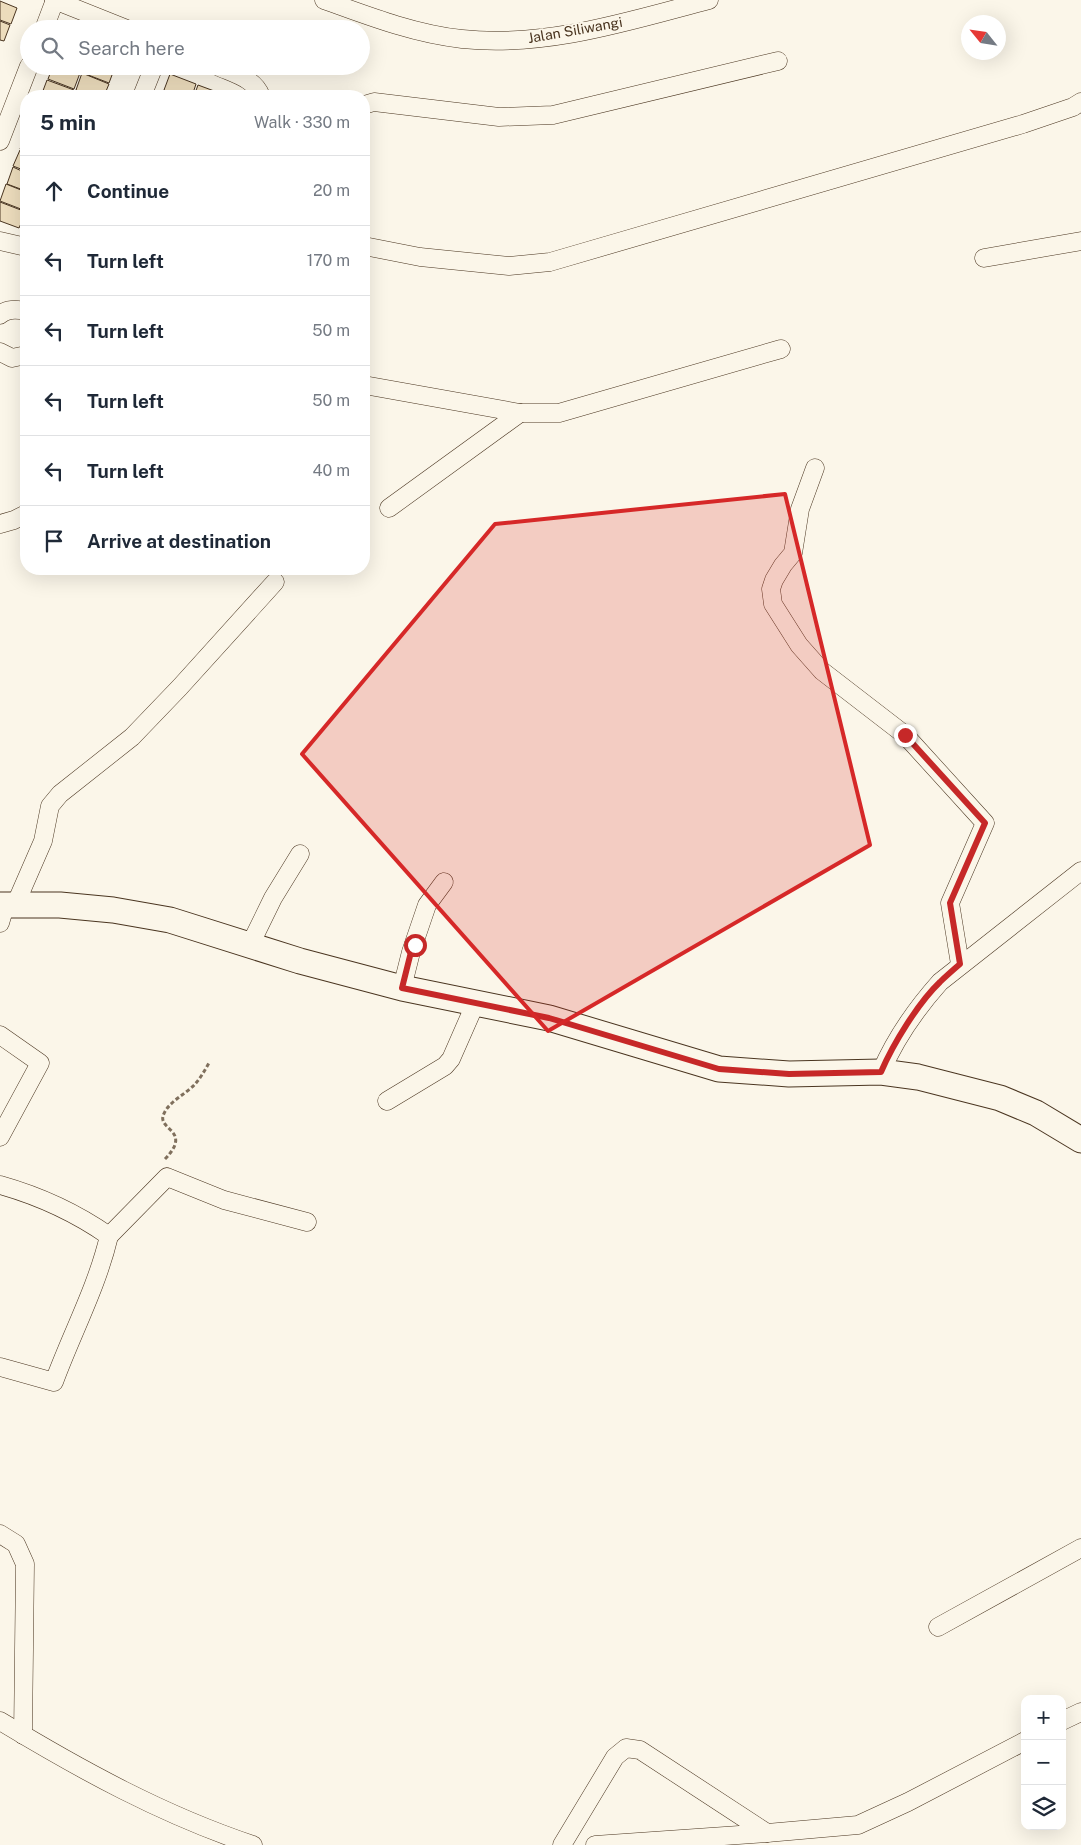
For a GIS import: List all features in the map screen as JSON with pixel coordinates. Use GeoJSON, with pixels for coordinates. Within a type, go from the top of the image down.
{"type":"FeatureCollection","features":[{"type":"Feature","properties":{"kind":"street"},"geometry":{"type":"LineString","coordinates":[[47,20],[54,0],[105,20]]}},
{"type":"Feature","properties":{"kind":"street","name":"Jalan Siliwangi"},"geometry":{"type":"LineString","coordinates":[[324,0],[428,33],[462,39],[492,41],[536,39],[589,30],[708,0]]}},
{"type":"Feature","properties":{"kind":"street"},"geometry":{"type":"LineString","coordinates":[[370,103],[374,102],[499,117],[553,115],[778,61]]}},
{"type":"Feature","properties":{"kind":"street"},"geometry":{"type":"LineString","coordinates":[[0,141],[26,75]]}},
{"type":"Feature","properties":{"kind":"street"},"geometry":{"type":"LineString","coordinates":[[144,90],[150,75]]}},
{"type":"Feature","properties":{"kind":"street"},"geometry":{"type":"LineString","coordinates":[[237,75],[248,80],[258,90]]}},
{"type":"Feature","properties":{"kind":"street"},"geometry":{"type":"LineString","coordinates":[[370,247],[420,257],[509,266],[550,262],[1023,124],[1074,107],[1081,102]]}},
{"type":"Feature","properties":{"kind":"street"},"geometry":{"type":"LineString","coordinates":[[0,241],[20,246]]}},
{"type":"Feature","properties":{"kind":"street"},"geometry":{"type":"LineString","coordinates":[[984,258],[1081,241]]}},
{"type":"Feature","properties":{"kind":"street"},"geometry":{"type":"LineString","coordinates":[[0,315],[4,311],[20,310]]}},
{"type":"Feature","properties":{"kind":"street"},"geometry":{"type":"LineString","coordinates":[[370,386],[520,414],[559,413],[781,349]]}},
{"type":"Feature","properties":{"kind":"street"},"geometry":{"type":"LineString","coordinates":[[1,354],[12,358],[20,356]]}},
{"type":"Feature","properties":{"kind":"street"},"geometry":{"type":"LineString","coordinates":[[389,508],[520,414]]}},
{"type":"Feature","properties":{"kind":"street"},"geometry":{"type":"LineString","coordinates":[[815,468],[800,509],[793,553],[783,565],[771,589],[773,604],[799,645],[822,671],[905,735],[985,823],[950,903],[960,964]]}},
{"type":"Feature","properties":{"kind":"street"},"geometry":{"type":"LineString","coordinates":[[0,524],[20,517]]}},
{"type":"Feature","properties":{"kind":"street"},"geometry":{"type":"LineString","coordinates":[[5,909],[43,841],[50,806],[60,794],[132,737],[275,582]]}},
{"type":"Feature","properties":{"kind":"street"},"geometry":{"type":"LineString","coordinates":[[250,945],[273,898],[300,854]]}},
{"type":"Feature","properties":{"kind":"street"},"geometry":{"type":"LineString","coordinates":[[881,1072],[891,1049],[940,982],[960,964],[1081,871]]}},
{"type":"Feature","properties":{"kind":"street"},"geometry":{"type":"LineString","coordinates":[[402,988],[411,952],[428,904],[444,882]]}},
{"type":"Feature","properties":{"kind":"street"},"geometry":{"type":"LineString","coordinates":[[5,909],[60,905],[137,913],[170,920],[402,988],[549,1018],[719,1069],[789,1074],[881,1072],[918,1077],[1000,1098],[1036,1113],[1081,1140]]}},
{"type":"Feature","properties":{"kind":"street"},"geometry":{"type":"LineString","coordinates":[[386,1101],[439,1071],[452,1059],[476,1002]]}},
{"type":"Feature","properties":{"kind":"street"},"geometry":{"type":"LineString","coordinates":[[0,1035],[40,1063],[0,1137]]}},
{"type":"Feature","properties":{"kind":"street"},"geometry":{"type":"LineString","coordinates":[[0,1367],[54,1382],[67,1346],[84,1310],[109,1236],[167,1177],[224,1200],[307,1222]]}},
{"type":"Feature","properties":{"kind":"street"},"geometry":{"type":"LineString","coordinates":[[0,1185],[30,1194],[89,1222],[109,1236]]}},
{"type":"Feature","properties":{"kind":"street"},"geometry":{"type":"LineString","coordinates":[[0,1534],[16,1544],[26,1564],[23,1735]]}},
{"type":"Feature","properties":{"kind":"street"},"geometry":{"type":"LineString","coordinates":[[938,1627],[1081,1548]]}},
{"type":"Feature","properties":{"kind":"street"},"geometry":{"type":"LineString","coordinates":[[1066,1719],[1081,1712]]}},
{"type":"Feature","properties":{"kind":"street"},"geometry":{"type":"LineString","coordinates":[[0,1721],[132,1796],[214,1832],[253,1845]]}},
{"type":"Feature","properties":{"kind":"street"},"geometry":{"type":"LineString","coordinates":[[596,1845],[858,1825],[908,1802],[1021,1743]]}},
{"type":"Feature","properties":{"kind":"street"},"geometry":{"type":"LineString","coordinates":[[562,1845],[616,1757],[626,1748],[640,1750],[767,1833]]}},
{"type":"Feature","properties":{"kind":"path"},"geometry":{"type":"LineString","coordinates":[[167,1177],[159,1165],[169,1154],[176,1142],[174,1135],[163,1120],[163,1116],[173,1103],[196,1084],[209,1064]]}},
{"type":"Feature","properties":{"kind":"highlighted area"},"geometry":{"type":"Polygon","coordinates":[[[785,494],[870,845],[548,1031],[302,754],[495,524],[785,494]]]}},
{"type":"Feature","properties":{"kind":"building"},"geometry":{"type":"Polygon","coordinates":[[[0,1],[17,8],[11,24],[0,20],[0,1]]]}},
{"type":"Feature","properties":{"kind":"building"},"geometry":{"type":"Polygon","coordinates":[[[0,21],[10,25],[4,41],[0,40],[0,21]]]}},
{"type":"Feature","properties":{"kind":"building"},"geometry":{"type":"Polygon","coordinates":[[[50,75],[79,75],[74,89],[48,79],[50,75]]]}},
{"type":"Feature","properties":{"kind":"building"},"geometry":{"type":"Polygon","coordinates":[[[81,75],[87,75],[109,84],[106,90],[76,90],[81,75]]]}},
{"type":"Feature","properties":{"kind":"building"},"geometry":{"type":"Polygon","coordinates":[[[88,75],[112,75],[109,83],[88,75]]]}},
{"type":"Feature","properties":{"kind":"building"},"geometry":{"type":"Polygon","coordinates":[[[170,75],[196,84],[194,90],[164,90],[170,75]]]}},
{"type":"Feature","properties":{"kind":"building"},"geometry":{"type":"Polygon","coordinates":[[[47,80],[74,90],[43,90],[47,80]]]}},
{"type":"Feature","properties":{"kind":"building"},"geometry":{"type":"Polygon","coordinates":[[[198,85],[212,90],[196,90],[198,85]]]}},
{"type":"Feature","properties":{"kind":"building"},"geometry":{"type":"Polygon","coordinates":[[[20,150],[20,169],[13,166],[20,150]]]}},
{"type":"Feature","properties":{"kind":"building"},"geometry":{"type":"Polygon","coordinates":[[[13,167],[20,170],[20,189],[7,184],[13,167]]]}},
{"type":"Feature","properties":{"kind":"building"},"geometry":{"type":"Polygon","coordinates":[[[6,184],[20,190],[20,209],[0,201],[6,184]]]}},
{"type":"Feature","properties":{"kind":"building"},"geometry":{"type":"Polygon","coordinates":[[[0,202],[20,210],[19,228],[0,221],[0,202]]]}},
{"type":"Feature","properties":{"kind":"route"},"geometry":{"type":"LineString","coordinates":[[415,945],[411,952],[402,988],[549,1018],[719,1069],[789,1074],[881,1072],[891,1049],[928,996],[960,964],[950,903],[985,823],[905,735]]}}]}
